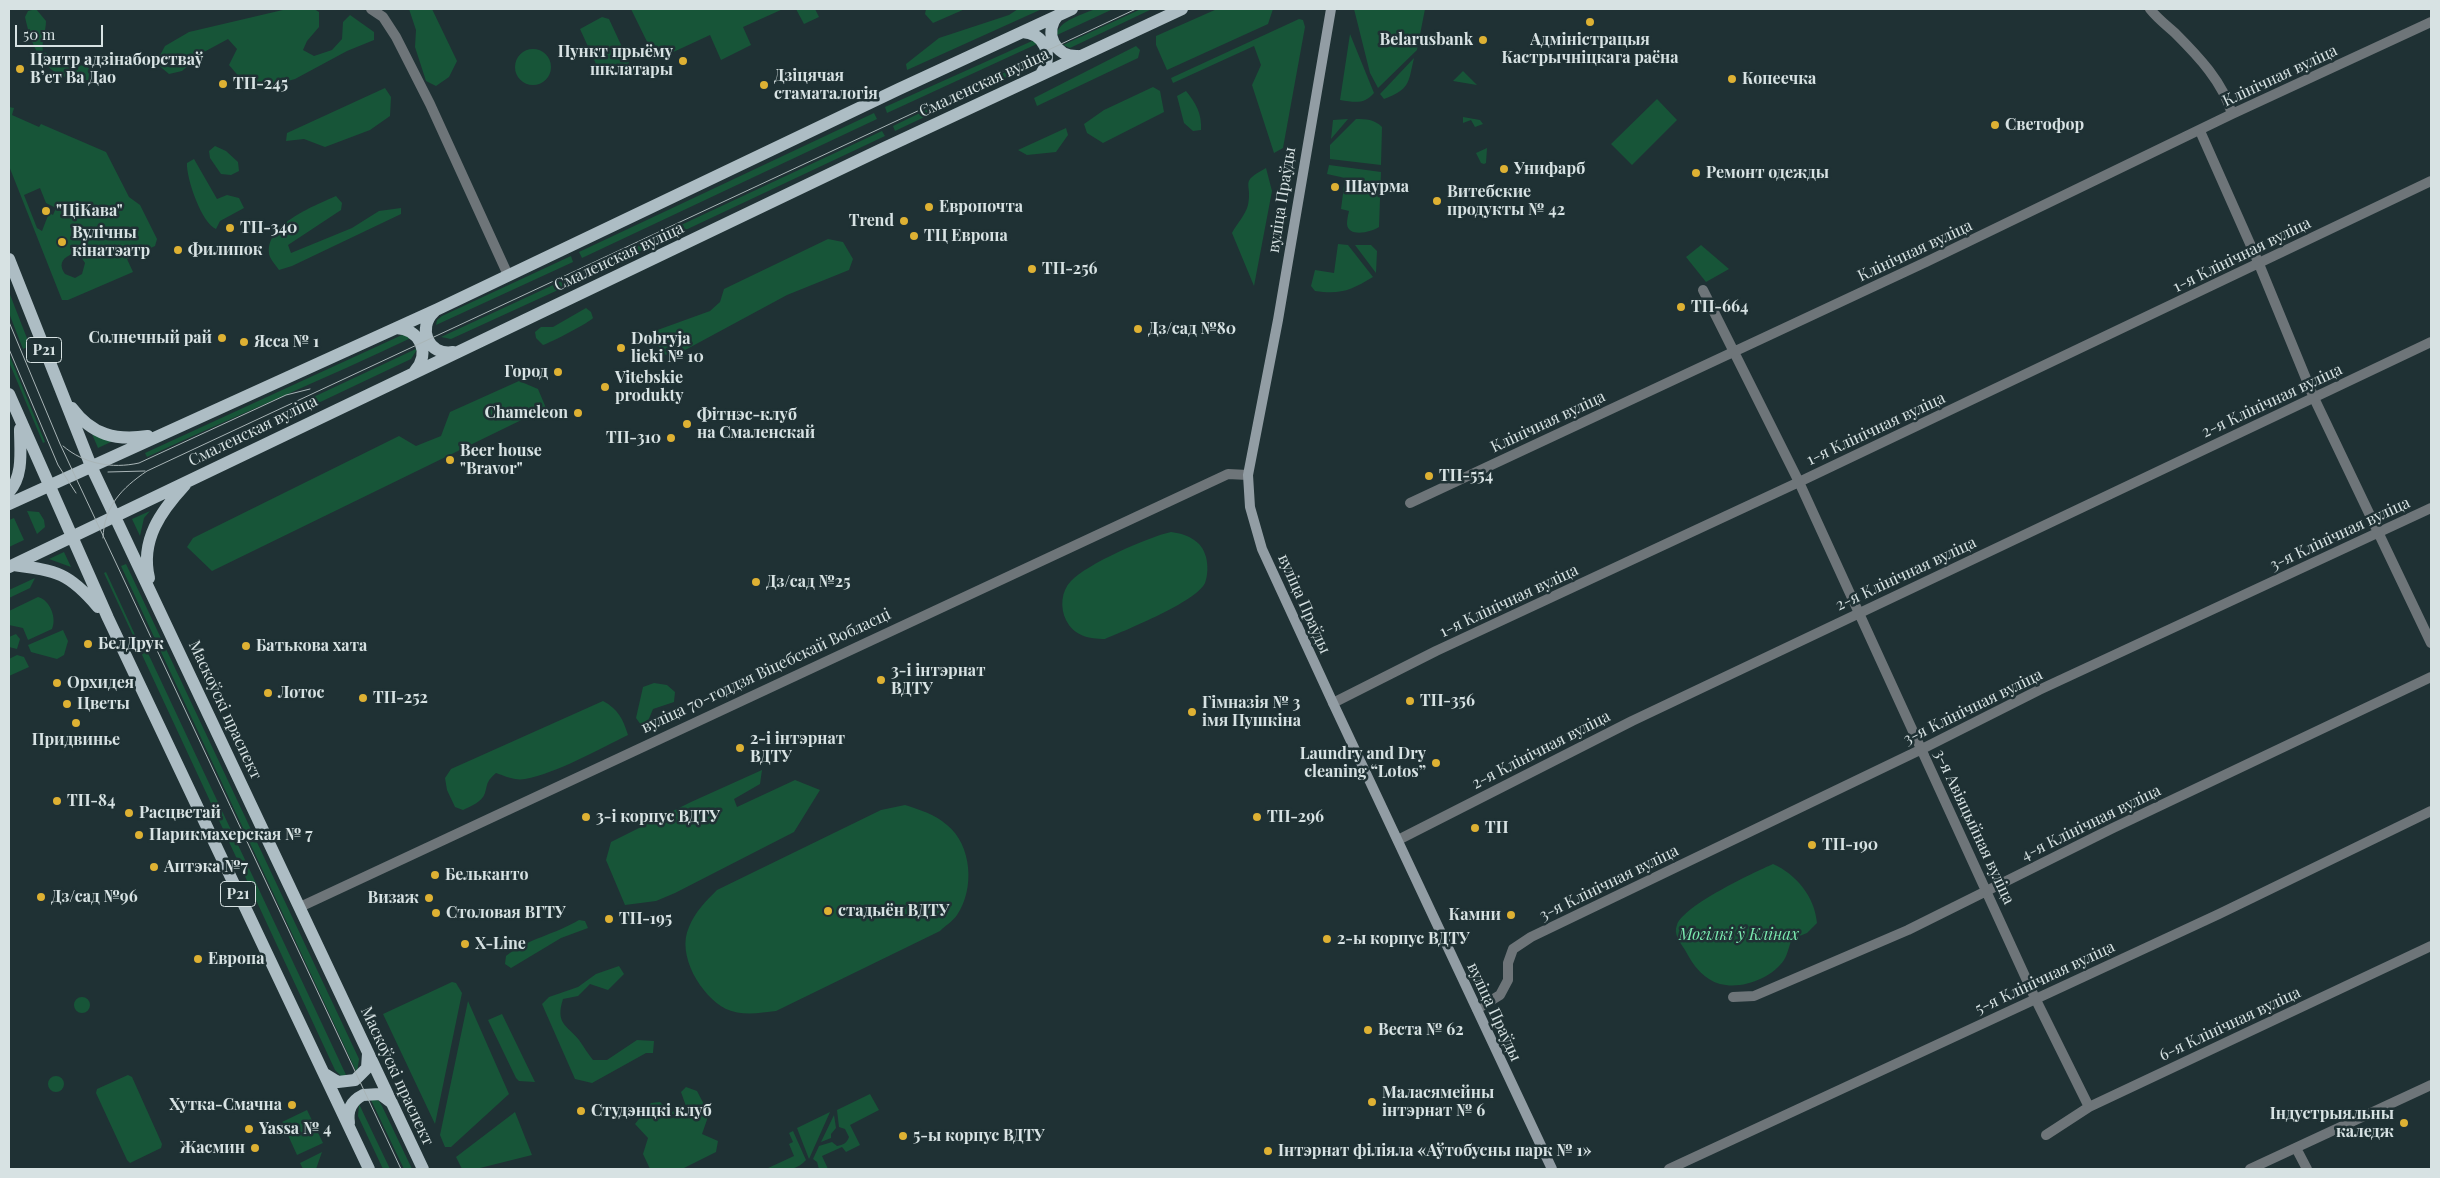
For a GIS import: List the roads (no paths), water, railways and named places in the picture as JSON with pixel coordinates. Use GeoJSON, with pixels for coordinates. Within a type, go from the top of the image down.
{"type":"FeatureCollection","features":[{"type":"Feature","properties":{"kind":"main road","name":"Смаленская вуліца"},"geometry":{"type":"LineString","coordinates":[[9,504],[438,309],[1072,9]]}},
{"type":"Feature","properties":{"kind":"main road","name":"Смаленская вуліца"},"geometry":{"type":"LineString","coordinates":[[11,566],[415,371],[1078,56],[1182,9]]}},
{"type":"Feature","properties":{"kind":"main road","name":"вуліца Праўды"},"geometry":{"type":"LineString","coordinates":[[1331,9],[1248,475],[1250,507],[1262,549],[1552,1169]]}},
{"type":"Feature","properties":{"kind":"main road"},"geometry":{"type":"LineString","coordinates":[[1058,15],[1051,31],[1053,43],[1061,52],[1078,56]]}},
{"type":"Feature","properties":{"kind":"main road"},"geometry":{"type":"LineString","coordinates":[[1022,32],[1039,37],[1046,47],[1048,58],[1041,74]]}},
{"type":"Feature","properties":{"kind":"main road","name":"Маскоўскі праспект"},"geometry":{"type":"LineString","coordinates":[[9,259],[91,466],[116,515],[423,1169]]}},
{"type":"Feature","properties":{"kind":"main road"},"geometry":{"type":"LineString","coordinates":[[438,309],[433,312],[426,323],[428,342],[444,353],[456,352]]}},
{"type":"Feature","properties":{"kind":"main road"},"geometry":{"type":"LineString","coordinates":[[396,328],[412,332],[421,342],[423,356],[415,371]]}},
{"type":"Feature","properties":{"kind":"main road","name":"Р21"},"geometry":{"type":"LineString","coordinates":[[9,394],[20,424],[108,618],[369,1169]]}},
{"type":"Feature","properties":{"kind":"main road"},"geometry":{"type":"LineString","coordinates":[[63,396],[81,420],[101,434],[121,439],[161,434]]}},
{"type":"Feature","properties":{"kind":"main road"},"geometry":{"type":"LineString","coordinates":[[9,492],[17,480],[20,470],[20,424]]}},
{"type":"Feature","properties":{"kind":"main road"},"geometry":{"type":"LineString","coordinates":[[153,594],[147,568],[152,530],[176,494],[190,479]]}},
{"type":"Feature","properties":{"kind":"main road"},"geometry":{"type":"LineString","coordinates":[[11,566],[50,570],[68,577],[89,596],[108,618]]}},
{"type":"Feature","properties":{"kind":"main road"},"geometry":{"type":"LineString","coordinates":[[321,1067],[328,1077],[338,1082],[355,1080],[364,1073],[368,1062],[365,1046]]}},
{"type":"Feature","properties":{"kind":"main road"},"geometry":{"type":"LineString","coordinates":[[350,1127],[349,1111],[354,1101],[363,1095],[380,1094],[393,1106]]}},
{"type":"Feature","properties":{"kind":"street"},"geometry":{"type":"LineString","coordinates":[[371,9],[383,17],[396,37],[430,104],[508,275]]}},
{"type":"Feature","properties":{"kind":"street"},"geometry":{"type":"LineString","coordinates":[[2150,9],[2176,34],[2219,84],[2228,99],[2232,114]]}},
{"type":"Feature","properties":{"kind":"street","name":"Клінічная вуліца"},"geometry":{"type":"LineString","coordinates":[[1410,503],[1732,353],[2200,131],[2232,114],[2431,22]]}},
{"type":"Feature","properties":{"kind":"street"},"geometry":{"type":"LineString","coordinates":[[2200,131],[2259,264],[2314,398],[2380,532],[2431,643]]}},
{"type":"Feature","properties":{"kind":"street","name":"1-я Клінічная вуліца"},"geometry":{"type":"LineString","coordinates":[[1333,703],[1436,651],[1799,482],[2431,181]]}},
{"type":"Feature","properties":{"kind":"street","name":"3-я Авіяцыйная вуліца"},"geometry":{"type":"LineString","coordinates":[[1703,290],[1732,353],[1799,482],[2035,998],[2089,1107]]}},
{"type":"Feature","properties":{"kind":"street","name":"2-я Клінічная вуліца"},"geometry":{"type":"LineString","coordinates":[[1398,840],[1615,729],[2431,342]]}},
{"type":"Feature","properties":{"kind":"street","name":"вуліца 70-годдзя Віцебскай Вобласці"},"geometry":{"type":"LineString","coordinates":[[300,908],[1228,474],[1248,475]]}},
{"type":"Feature","properties":{"kind":"street","name":"3-я Клінічная вуліца"},"geometry":{"type":"LineString","coordinates":[[1477,1009],[1500,995],[1508,980],[1508,963],[1513,950],[1531,937],[1922,749],[2039,690],[2431,508]]}},
{"type":"Feature","properties":{"kind":"street","name":"4-я Клінічная вуліца"},"geometry":{"type":"LineString","coordinates":[[1734,997],[1754,996],[1908,930],[1988,892],[2113,828],[2431,677]]}},
{"type":"Feature","properties":{"kind":"street","name":"5-я Клінічная вуліца"},"geometry":{"type":"LineString","coordinates":[[1669,1169],[1728,1144],[2035,998],[2219,914],[2431,811]]}},
{"type":"Feature","properties":{"kind":"street","name":"6-я Клінічная вуліца"},"geometry":{"type":"LineString","coordinates":[[2046,1135],[2089,1107],[2431,946]]}},
{"type":"Feature","properties":{"kind":"street"},"geometry":{"type":"LineString","coordinates":[[2250,1169],[2431,1085]]}},
{"type":"Feature","properties":{"kind":"street"},"geometry":{"type":"LineString","coordinates":[[2296,1148],[2307,1169]]}},
{"type":"Feature","properties":{"kind":"tram line"},"geometry":{"type":"LineString","coordinates":[[103,538],[107,516],[116,499],[122,491],[147,471],[1136,9]]}},
{"type":"Feature","properties":{"kind":"tram line"},"geometry":{"type":"LineString","coordinates":[[9,322],[60,444],[401,1169]]}},
{"type":"Feature","properties":{"kind":"tram line"},"geometry":{"type":"LineString","coordinates":[[9,349],[58,465],[76,493]]}},
{"type":"Feature","properties":{"kind":"tram line"},"geometry":{"type":"LineString","coordinates":[[63,446],[80,457],[99,464],[129,465],[139,463],[286,395],[310,389]]}},
{"type":"Feature","properties":{"kind":"tram line"},"geometry":{"type":"LineString","coordinates":[[108,472],[145,471]]}},
{"type":"Feature","properties":{"kind":"place","name":"Адміністрацыя Кастрычніцкага раёна"},"geometry":{"type":"Point","coordinates":[1590,22]}},
{"type":"Feature","properties":{"kind":"place","name":"Belarusbank"},"geometry":{"type":"Point","coordinates":[1483,40]}},
{"type":"Feature","properties":{"kind":"place","name":"Пункт прыёму шклатары"},"geometry":{"type":"Point","coordinates":[683,61]}},
{"type":"Feature","properties":{"kind":"place","name":"Цэнтр адзінаборстваў Вʼет Ва Дао"},"geometry":{"type":"Point","coordinates":[20,69]}},
{"type":"Feature","properties":{"kind":"place","name":"Копеечка"},"geometry":{"type":"Point","coordinates":[1732,79]}},
{"type":"Feature","properties":{"kind":"place","name":"ТП-245"},"geometry":{"type":"Point","coordinates":[223,84]}},
{"type":"Feature","properties":{"kind":"place","name":"Дзіцячая стаматалогія"},"geometry":{"type":"Point","coordinates":[764,85]}},
{"type":"Feature","properties":{"kind":"place","name":"Светофор"},"geometry":{"type":"Point","coordinates":[1995,125]}},
{"type":"Feature","properties":{"kind":"place","name":"Унифарб"},"geometry":{"type":"Point","coordinates":[1504,169]}},
{"type":"Feature","properties":{"kind":"place","name":"Ремонт одежды"},"geometry":{"type":"Point","coordinates":[1696,173]}},
{"type":"Feature","properties":{"kind":"place","name":"Шаурма"},"geometry":{"type":"Point","coordinates":[1335,187]}},
{"type":"Feature","properties":{"kind":"place","name":"Витебские продукты № 42"},"geometry":{"type":"Point","coordinates":[1437,201]}},
{"type":"Feature","properties":{"kind":"place","name":"Европочта"},"geometry":{"type":"Point","coordinates":[929,207]}},
{"type":"Feature","properties":{"kind":"place","name":"\"ЦіКава\""},"geometry":{"type":"Point","coordinates":[46,211]}},
{"type":"Feature","properties":{"kind":"place","name":"Trend"},"geometry":{"type":"Point","coordinates":[904,221]}},
{"type":"Feature","properties":{"kind":"place","name":"ТП-340"},"geometry":{"type":"Point","coordinates":[230,228]}},
{"type":"Feature","properties":{"kind":"place","name":"ТЦ Европа"},"geometry":{"type":"Point","coordinates":[914,236]}},
{"type":"Feature","properties":{"kind":"place","name":"Вулічны кінатэатр"},"geometry":{"type":"Point","coordinates":[62,242]}},
{"type":"Feature","properties":{"kind":"place","name":"Филипок"},"geometry":{"type":"Point","coordinates":[178,250]}},
{"type":"Feature","properties":{"kind":"place","name":"ТП-256"},"geometry":{"type":"Point","coordinates":[1032,269]}},
{"type":"Feature","properties":{"kind":"place","name":"ТП-664"},"geometry":{"type":"Point","coordinates":[1681,307]}},
{"type":"Feature","properties":{"kind":"place","name":"Дз/сад №80"},"geometry":{"type":"Point","coordinates":[1138,329]}},
{"type":"Feature","properties":{"kind":"place","name":"Солнечный рай"},"geometry":{"type":"Point","coordinates":[222,338]}},
{"type":"Feature","properties":{"kind":"place","name":"Ясса № 1"},"geometry":{"type":"Point","coordinates":[244,342]}},
{"type":"Feature","properties":{"kind":"place","name":"Dobryja lieki № 10"},"geometry":{"type":"Point","coordinates":[621,348]}},
{"type":"Feature","properties":{"kind":"place","name":"Город"},"geometry":{"type":"Point","coordinates":[558,372]}},
{"type":"Feature","properties":{"kind":"place","name":"Vitebskie produkty"},"geometry":{"type":"Point","coordinates":[605,387]}},
{"type":"Feature","properties":{"kind":"place","name":"Chameleon"},"geometry":{"type":"Point","coordinates":[578,413]}},
{"type":"Feature","properties":{"kind":"place","name":"Фітнэс-клуб на Смаленскай"},"geometry":{"type":"Point","coordinates":[687,424]}},
{"type":"Feature","properties":{"kind":"place","name":"ТП-310"},"geometry":{"type":"Point","coordinates":[671,438]}},
{"type":"Feature","properties":{"kind":"place","name":"Beer house \"Bravor\""},"geometry":{"type":"Point","coordinates":[450,460]}},
{"type":"Feature","properties":{"kind":"place","name":"ТП-554"},"geometry":{"type":"Point","coordinates":[1429,476]}},
{"type":"Feature","properties":{"kind":"place","name":"Дз/сад №25"},"geometry":{"type":"Point","coordinates":[756,582]}},
{"type":"Feature","properties":{"kind":"place","name":"БелДрук"},"geometry":{"type":"Point","coordinates":[88,644]}},
{"type":"Feature","properties":{"kind":"place","name":"Батькова хата"},"geometry":{"type":"Point","coordinates":[246,646]}},
{"type":"Feature","properties":{"kind":"place","name":"3-і інтэрнат ВДТУ"},"geometry":{"type":"Point","coordinates":[881,680]}},
{"type":"Feature","properties":{"kind":"place","name":"Орхидея"},"geometry":{"type":"Point","coordinates":[57,683]}},
{"type":"Feature","properties":{"kind":"place","name":"Лотос"},"geometry":{"type":"Point","coordinates":[268,693]}},
{"type":"Feature","properties":{"kind":"place","name":"ТП-252"},"geometry":{"type":"Point","coordinates":[363,698]}},
{"type":"Feature","properties":{"kind":"place","name":"ТП-356"},"geometry":{"type":"Point","coordinates":[1410,701]}},
{"type":"Feature","properties":{"kind":"place","name":"Цветы"},"geometry":{"type":"Point","coordinates":[67,704]}},
{"type":"Feature","properties":{"kind":"place","name":"Гімназія № 3 імя Пушкіна"},"geometry":{"type":"Point","coordinates":[1192,712]}},
{"type":"Feature","properties":{"kind":"place","name":"Придвинье"},"geometry":{"type":"Point","coordinates":[76,723]}},
{"type":"Feature","properties":{"kind":"place","name":"2-і інтэрнат ВДТУ"},"geometry":{"type":"Point","coordinates":[740,748]}},
{"type":"Feature","properties":{"kind":"place","name":"Laundry and Dry cleaning “Lotos”"},"geometry":{"type":"Point","coordinates":[1436,763]}},
{"type":"Feature","properties":{"kind":"place","name":"ТП-84"},"geometry":{"type":"Point","coordinates":[57,801]}},
{"type":"Feature","properties":{"kind":"place","name":"Расцветай"},"geometry":{"type":"Point","coordinates":[129,813]}},
{"type":"Feature","properties":{"kind":"place","name":"3-і корпус ВДТУ"},"geometry":{"type":"Point","coordinates":[586,817]}},
{"type":"Feature","properties":{"kind":"place","name":"ТП-296"},"geometry":{"type":"Point","coordinates":[1257,817]}},
{"type":"Feature","properties":{"kind":"place","name":"ТП"},"geometry":{"type":"Point","coordinates":[1475,828]}},
{"type":"Feature","properties":{"kind":"place","name":"Парикмахерская № 7"},"geometry":{"type":"Point","coordinates":[139,835]}},
{"type":"Feature","properties":{"kind":"place","name":"ТП-190"},"geometry":{"type":"Point","coordinates":[1812,845]}},
{"type":"Feature","properties":{"kind":"place","name":"Аптэка №7"},"geometry":{"type":"Point","coordinates":[154,867]}},
{"type":"Feature","properties":{"kind":"place","name":"Бельканто"},"geometry":{"type":"Point","coordinates":[435,875]}},
{"type":"Feature","properties":{"kind":"place","name":"Дз/сад №96"},"geometry":{"type":"Point","coordinates":[41,897]}},
{"type":"Feature","properties":{"kind":"place","name":"Визаж"},"geometry":{"type":"Point","coordinates":[429,898]}},
{"type":"Feature","properties":{"kind":"place","name":"стадыён ВДТУ"},"geometry":{"type":"Point","coordinates":[828,911]}},
{"type":"Feature","properties":{"kind":"place","name":"Столовая ВГТУ"},"geometry":{"type":"Point","coordinates":[436,913]}},
{"type":"Feature","properties":{"kind":"place","name":"Камни"},"geometry":{"type":"Point","coordinates":[1511,915]}},
{"type":"Feature","properties":{"kind":"place","name":"ТП-195"},"geometry":{"type":"Point","coordinates":[609,919]}},
{"type":"Feature","properties":{"kind":"place","name":"2-ы корпус ВДТУ"},"geometry":{"type":"Point","coordinates":[1327,939]}},
{"type":"Feature","properties":{"kind":"place","name":"X-Line"},"geometry":{"type":"Point","coordinates":[465,944]}},
{"type":"Feature","properties":{"kind":"place","name":"Европа"},"geometry":{"type":"Point","coordinates":[198,959]}},
{"type":"Feature","properties":{"kind":"place","name":"Веста № 62"},"geometry":{"type":"Point","coordinates":[1368,1030]}},
{"type":"Feature","properties":{"kind":"place","name":"Маласямейны інтэрнат № 6"},"geometry":{"type":"Point","coordinates":[1372,1102]}},
{"type":"Feature","properties":{"kind":"place","name":"Хутка-Смачна"},"geometry":{"type":"Point","coordinates":[292,1105]}},
{"type":"Feature","properties":{"kind":"place","name":"Студэнцкі клуб"},"geometry":{"type":"Point","coordinates":[581,1111]}},
{"type":"Feature","properties":{"kind":"place","name":"Індустрыяльны каледж"},"geometry":{"type":"Point","coordinates":[2404,1123]}},
{"type":"Feature","properties":{"kind":"place","name":"Yassa № 4"},"geometry":{"type":"Point","coordinates":[249,1129]}},
{"type":"Feature","properties":{"kind":"place","name":"5-ы корпус ВДТУ"},"geometry":{"type":"Point","coordinates":[903,1136]}},
{"type":"Feature","properties":{"kind":"place","name":"Жасмин"},"geometry":{"type":"Point","coordinates":[255,1148]}},
{"type":"Feature","properties":{"kind":"place","name":"Інтэрнат філіяла «Аўтобусны парк № 1»"},"geometry":{"type":"Point","coordinates":[1268,1151]}},
{"type":"Feature","properties":{"kind":"park label","name":"Могілкі ў Клінах"},"geometry":{"type":"Point","coordinates":[1739,935]}}]}
